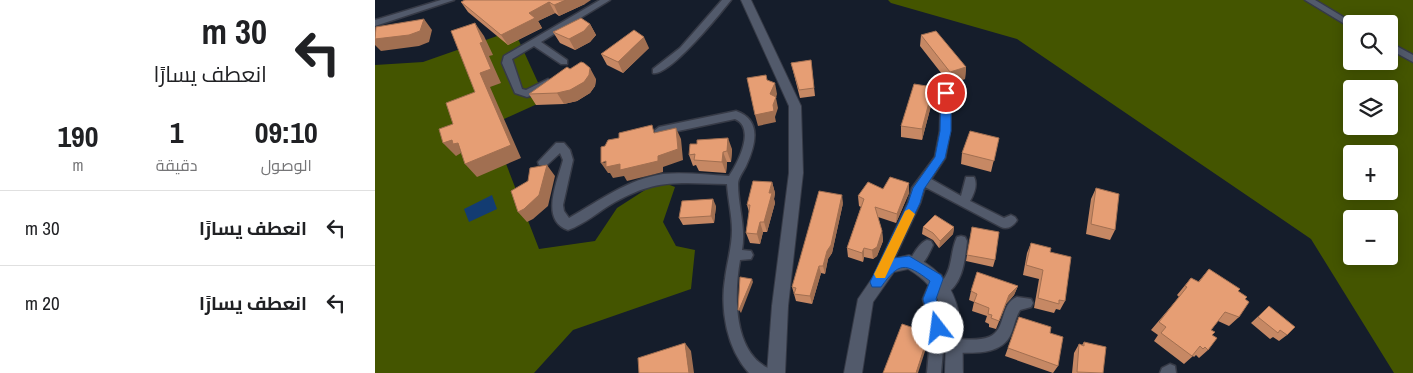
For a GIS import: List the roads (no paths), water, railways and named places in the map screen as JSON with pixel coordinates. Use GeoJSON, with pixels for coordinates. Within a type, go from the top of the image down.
{"type":"FeatureCollection","features":[{"type":"Feature","properties":{"kind":"street"},"geometry":{"type":"LineString","coordinates":[[375,23],[450,0]]}},
{"type":"Feature","properties":{"kind":"street"},"geometry":{"type":"LineString","coordinates":[[555,78],[527,94],[518,90],[507,58],[606,0]]}},
{"type":"Feature","properties":{"kind":"street"},"geometry":{"type":"LineString","coordinates":[[656,70],[683,50],[727,0]]}},
{"type":"Feature","properties":{"kind":"street"},"geometry":{"type":"LineString","coordinates":[[746,0],[795,106],[796,118],[796,164],[777,319],[776,373]]}},
{"type":"Feature","properties":{"kind":"street"},"geometry":{"type":"LineString","coordinates":[[1309,0],[1343,19]]}},
{"type":"Feature","properties":{"kind":"street"},"geometry":{"type":"LineString","coordinates":[[517,43],[529,37],[564,62]]}},
{"type":"Feature","properties":{"kind":"street"},"geometry":{"type":"LineString","coordinates":[[1398,50],[1413,59]]}},
{"type":"Feature","properties":{"kind":"street"},"geometry":{"type":"LineString","coordinates":[[877,282],[923,180],[940,158],[943,150],[947,111],[946,93]]}},
{"type":"Feature","properties":{"kind":"street"},"geometry":{"type":"LineString","coordinates":[[659,131],[729,116],[736,115],[745,118],[749,130],[748,146],[739,171],[732,180],[738,228],[730,293],[734,327],[747,361],[755,371],[763,373]]}},
{"type":"Feature","properties":{"kind":"street"},"geometry":{"type":"LineString","coordinates":[[543,162],[561,146],[566,153],[568,160],[557,205],[558,213],[568,224],[633,187],[653,180],[691,178],[732,180]]}},
{"type":"Feature","properties":{"kind":"street"},"geometry":{"type":"LineString","coordinates":[[923,180],[1005,224],[1011,220]]}},
{"type":"Feature","properties":{"kind":"street"},"geometry":{"type":"LineString","coordinates":[[963,203],[969,192],[970,180]]}},
{"type":"Feature","properties":{"kind":"street"},"geometry":{"type":"LineString","coordinates":[[934,373],[938,328],[930,299],[940,284],[952,281],[960,264],[961,241]]}},
{"type":"Feature","properties":{"kind":"street"},"geometry":{"type":"LineString","coordinates":[[914,264],[927,245]]}},
{"type":"Feature","properties":{"kind":"street"},"geometry":{"type":"LineString","coordinates":[[734,254],[747,255]]}},
{"type":"Feature","properties":{"kind":"street"},"geometry":{"type":"LineString","coordinates":[[853,373],[862,312],[866,299],[889,266],[903,262],[914,264],[940,284],[949,303],[953,322],[954,373]]}},
{"type":"Feature","properties":{"kind":"street"},"geometry":{"type":"LineString","coordinates":[[954,346],[988,346],[999,340],[1006,331],[1012,308],[1017,303],[1026,304]]}},
{"type":"Feature","properties":{"kind":"water"},"geometry":{"type":"Polygon","coordinates":[[[492,195],[497,209],[469,222],[464,209],[492,195]]]}}]}
